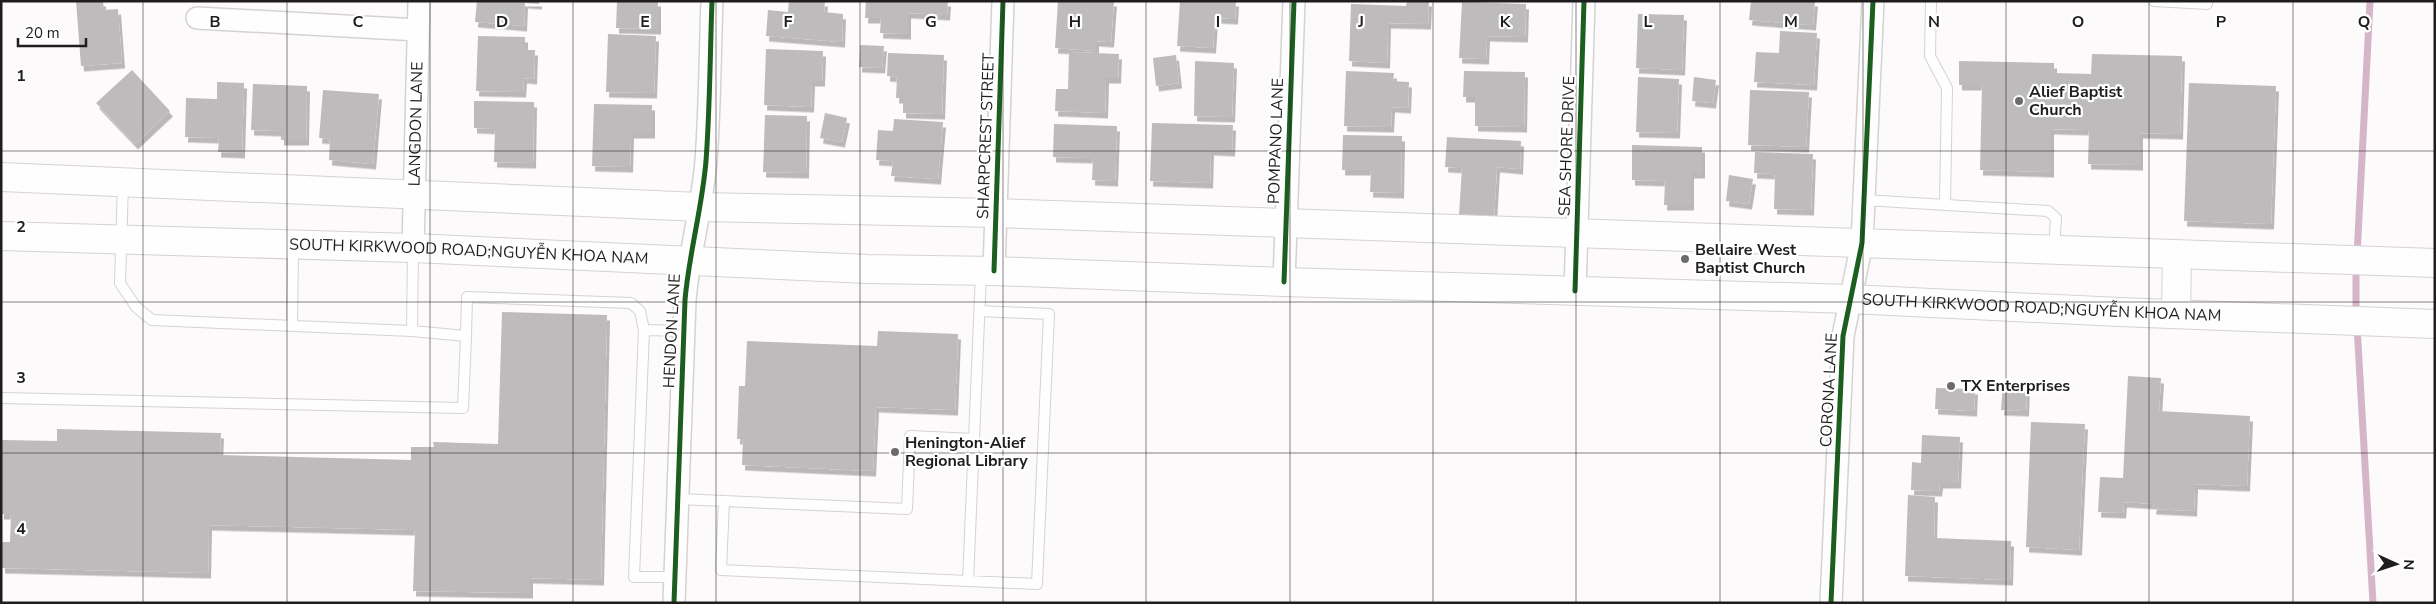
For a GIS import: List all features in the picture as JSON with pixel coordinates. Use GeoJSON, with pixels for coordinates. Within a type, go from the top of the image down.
{"type":"FeatureCollection","features":[{"type":"Feature","properties":{"kind":"main road"},"geometry":{"type":"LineString","coordinates":[[1,177],[414,193],[700,207],[996,213],[1286,225],[2431,262]]}},
{"type":"Feature","properties":{"kind":"main road","name":"SOUTH KIRKWOOD ROAD;NGUYỄN KHOA NAM"},"geometry":{"type":"LineString","coordinates":[[1,236],[413,248],[867,269],[988,271],[1850,299],[2430,324]]}},
{"type":"Feature","properties":{"kind":"main road"},"geometry":{"type":"LineString","coordinates":[[2176,314],[2177,255]]}},
{"type":"Feature","properties":{"kind":"street","name":"LANGDON LANE"},"geometry":{"type":"LineString","coordinates":[[413,248],[419,1]]}},
{"type":"Feature","properties":{"kind":"street","name":"HENDON LANE"},"geometry":{"type":"LineString","coordinates":[[674,603],[688,261],[700,207],[706,161],[712,1]]}},
{"type":"Feature","properties":{"kind":"street","name":"SHARPCREST STREET"},"geometry":{"type":"LineString","coordinates":[[988,271],[996,213],[1003,1]]}},
{"type":"Feature","properties":{"kind":"street","name":"POMPANO LANE"},"geometry":{"type":"LineString","coordinates":[[1284,282],[1294,1]]}},
{"type":"Feature","properties":{"kind":"street","name":"SEA SHORE DRIVE"},"geometry":{"type":"LineString","coordinates":[[1574,291],[1584,1]]}},
{"type":"Feature","properties":{"kind":"street","name":"CORONA LANE"},"geometry":{"type":"LineString","coordinates":[[1831,603],[1843,336],[1862,243],[1873,1]]}},
{"type":"Feature","properties":{"kind":"street"},"geometry":{"type":"LineString","coordinates":[[197,18],[418,30]]}},
{"type":"Feature","properties":{"kind":"lane"},"geometry":{"type":"LineString","coordinates":[[1931,1],[1930,56],[1948,88],[1945,204]]}},
{"type":"Feature","properties":{"kind":"lane"},"geometry":{"type":"LineString","coordinates":[[2154,1],[2207,4]]}},
{"type":"Feature","properties":{"kind":"lane"},"geometry":{"type":"LineString","coordinates":[[123,182],[120,283],[136,308],[152,320],[412,331],[466,336]]}},
{"type":"Feature","properties":{"kind":"lane"},"geometry":{"type":"LineString","coordinates":[[1864,200],[2048,211],[2056,218],[2054,250]]}},
{"type":"Feature","properties":{"kind":"lane"},"geometry":{"type":"LineString","coordinates":[[292,326],[293,245]]}},
{"type":"Feature","properties":{"kind":"lane"},"geometry":{"type":"LineString","coordinates":[[412,331],[413,248]]}},
{"type":"Feature","properties":{"kind":"lane"},"geometry":{"type":"LineString","coordinates":[[968,582],[980,311],[988,271]]}},
{"type":"Feature","properties":{"kind":"lane"},"geometry":{"type":"LineString","coordinates":[[1,398],[463,408],[467,298],[632,303],[640,311],[644,330],[634,578],[675,577]]}},
{"type":"Feature","properties":{"kind":"lane"},"geometry":{"type":"LineString","coordinates":[[724,501],[721,570],[1037,584],[1049,314],[980,311]]}},
{"type":"Feature","properties":{"kind":"lane"},"geometry":{"type":"LineString","coordinates":[[644,330],[684,331]]}},
{"type":"Feature","properties":{"kind":"lane"},"geometry":{"type":"LineString","coordinates":[[678,499],[907,509],[910,436],[974,439]]}},
{"type":"Feature","properties":{"kind":"building"},"geometry":{"type":"Polygon","coordinates":[[[76,1],[103,1],[104,10],[118,9],[122,63],[81,66],[76,1]]]}},
{"type":"Feature","properties":{"kind":"building"},"geometry":{"type":"Polygon","coordinates":[[[477,1],[539,1],[539,4],[525,3],[524,26],[475,22],[477,1]]]}},
{"type":"Feature","properties":{"kind":"building"},"geometry":{"type":"Polygon","coordinates":[[[617,1],[658,1],[658,29],[616,28],[617,1]]]}},
{"type":"Feature","properties":{"kind":"building"},"geometry":{"type":"Polygon","coordinates":[[[789,1],[825,1],[824,12],[843,14],[842,42],[766,36],[768,10],[788,12],[789,1]]]}},
{"type":"Feature","properties":{"kind":"building"},"geometry":{"type":"Polygon","coordinates":[[[866,1],[948,1],[947,15],[908,13],[908,34],[880,33],[881,18],[865,18],[866,1]]]}},
{"type":"Feature","properties":{"kind":"building"},"geometry":{"type":"Polygon","coordinates":[[[1058,1],[1114,1],[1111,42],[1096,41],[1096,51],[1055,48],[1058,1]]]}},
{"type":"Feature","properties":{"kind":"building"},"geometry":{"type":"Polygon","coordinates":[[[1180,1],[1236,1],[1235,19],[1215,18],[1213,48],[1177,46],[1180,1]]]}},
{"type":"Feature","properties":{"kind":"building"},"geometry":{"type":"Polygon","coordinates":[[[1407,1],[1429,1],[1428,24],[1388,23],[1387,63],[1349,61],[1351,4],[1406,6],[1407,1]]]}},
{"type":"Feature","properties":{"kind":"building"},"geometry":{"type":"Polygon","coordinates":[[[1751,1],[1815,1],[1813,25],[1749,20],[1751,1]]]}},
{"type":"Feature","properties":{"kind":"building"},"geometry":{"type":"Polygon","coordinates":[[[1462,2],[1526,4],[1525,37],[1487,36],[1486,59],[1459,58],[1462,2]]]}},
{"type":"Feature","properties":{"kind":"building"},"geometry":{"type":"Polygon","coordinates":[[[1638,14],[1684,15],[1682,70],[1636,68],[1638,14]]]}},
{"type":"Feature","properties":{"kind":"building"},"geometry":{"type":"Polygon","coordinates":[[[1780,31],[1817,33],[1814,85],[1754,82],[1756,52],[1779,53],[1780,31]]]}},
{"type":"Feature","properties":{"kind":"building"},"geometry":{"type":"Polygon","coordinates":[[[608,34],[656,36],[654,93],[606,92],[608,34]]]}},
{"type":"Feature","properties":{"kind":"building"},"geometry":{"type":"Polygon","coordinates":[[[478,36],[525,37],[525,50],[535,50],[534,79],[524,78],[523,92],[476,91],[478,36]]]}},
{"type":"Feature","properties":{"kind":"building"},"geometry":{"type":"Polygon","coordinates":[[[860,45],[884,46],[882,68],[859,67],[860,45]]]}},
{"type":"Feature","properties":{"kind":"building"},"geometry":{"type":"Polygon","coordinates":[[[766,49],[823,51],[822,81],[812,81],[811,107],[764,105],[766,49]]]}},
{"type":"Feature","properties":{"kind":"building"},"geometry":{"type":"Polygon","coordinates":[[[1069,52],[1119,54],[1118,78],[1106,78],[1105,113],[1055,111],[1056,89],[1068,89],[1069,52]]]}},
{"type":"Feature","properties":{"kind":"building"},"geometry":{"type":"Polygon","coordinates":[[[888,53],[944,55],[942,114],[903,113],[903,98],[896,98],[897,77],[887,76],[888,53]]]}},
{"type":"Feature","properties":{"kind":"building"},"geometry":{"type":"Polygon","coordinates":[[[2092,54],[2182,56],[2180,134],[2140,133],[2140,165],[2088,164],[2089,130],[2051,129],[2051,172],[1980,170],[1982,85],[1959,85],[1959,61],[2054,63],[2054,73],[2091,74],[2092,54]]]}},
{"type":"Feature","properties":{"kind":"building"},"geometry":{"type":"Polygon","coordinates":[[[1176,55],[1179,83],[1156,86],[1153,58],[1176,55]]]}},
{"type":"Feature","properties":{"kind":"building"},"geometry":{"type":"Polygon","coordinates":[[[1195,61],[1234,63],[1232,117],[1194,116],[1195,61]]]}},
{"type":"Feature","properties":{"kind":"building"},"geometry":{"type":"Polygon","coordinates":[[[132,70],[170,111],[135,144],[96,103],[132,70]]]}},
{"type":"Feature","properties":{"kind":"building"},"geometry":{"type":"Polygon","coordinates":[[[1346,71],[1394,73],[1393,81],[1409,82],[1408,108],[1392,107],[1391,127],[1344,126],[1346,71]]]}},
{"type":"Feature","properties":{"kind":"building"},"geometry":{"type":"Polygon","coordinates":[[[1464,71],[1525,72],[1524,127],[1475,126],[1475,97],[1463,97],[1464,71]]]}},
{"type":"Feature","properties":{"kind":"building"},"geometry":{"type":"Polygon","coordinates":[[[1638,77],[1679,79],[1677,133],[1636,132],[1638,77]]]}},
{"type":"Feature","properties":{"kind":"building"},"geometry":{"type":"Polygon","coordinates":[[[1694,77],[1716,80],[1713,103],[1692,101],[1694,77]]]}},
{"type":"Feature","properties":{"kind":"building"},"geometry":{"type":"Polygon","coordinates":[[[217,82],[244,83],[242,153],[218,152],[219,138],[185,137],[186,98],[217,99],[217,82]]]}},
{"type":"Feature","properties":{"kind":"building"},"geometry":{"type":"Polygon","coordinates":[[[2189,83],[2276,86],[2271,224],[2184,221],[2189,83]]]}},
{"type":"Feature","properties":{"kind":"building"},"geometry":{"type":"Polygon","coordinates":[[[253,84],[307,86],[306,140],[281,140],[281,131],[251,130],[253,84]]]}},
{"type":"Feature","properties":{"kind":"building"},"geometry":{"type":"Polygon","coordinates":[[[323,90],[379,94],[373,164],[329,160],[330,139],[319,138],[323,90]]]}},
{"type":"Feature","properties":{"kind":"building"},"geometry":{"type":"Polygon","coordinates":[[[1750,90],[1809,92],[1806,147],[1748,145],[1750,90]]]}},
{"type":"Feature","properties":{"kind":"building"},"geometry":{"type":"Polygon","coordinates":[[[474,101],[534,102],[533,163],[494,162],[495,129],[474,128],[474,101]]]}},
{"type":"Feature","properties":{"kind":"building"},"geometry":{"type":"Polygon","coordinates":[[[594,104],[652,105],[652,133],[631,133],[630,167],[592,166],[594,104]]]}},
{"type":"Feature","properties":{"kind":"building"},"geometry":{"type":"Polygon","coordinates":[[[825,113],[847,118],[842,142],[820,138],[825,113]]]}},
{"type":"Feature","properties":{"kind":"building"},"geometry":{"type":"Polygon","coordinates":[[[765,115],[807,116],[806,173],[763,172],[765,115]]]}},
{"type":"Feature","properties":{"kind":"building"},"geometry":{"type":"Polygon","coordinates":[[[894,119],[943,122],[938,179],[891,176],[893,161],[876,160],[878,130],[893,131],[894,119]]]}},
{"type":"Feature","properties":{"kind":"building"},"geometry":{"type":"Polygon","coordinates":[[[1152,123],[1233,125],[1232,151],[1211,150],[1210,183],[1150,181],[1152,123]]]}},
{"type":"Feature","properties":{"kind":"building"},"geometry":{"type":"Polygon","coordinates":[[[1054,124],[1117,126],[1115,181],[1092,180],[1093,158],[1053,157],[1054,124]]]}},
{"type":"Feature","properties":{"kind":"building"},"geometry":{"type":"Polygon","coordinates":[[[1343,135],[1402,136],[1401,193],[1370,192],[1371,170],[1342,170],[1343,135]]]}},
{"type":"Feature","properties":{"kind":"building"},"geometry":{"type":"Polygon","coordinates":[[[1447,137],[1521,141],[1520,169],[1497,167],[1494,217],[1459,215],[1462,168],[1445,167],[1447,137]]]}},
{"type":"Feature","properties":{"kind":"building"},"geometry":{"type":"Polygon","coordinates":[[[1632,145],[1702,147],[1702,173],[1691,173],[1691,205],[1664,205],[1665,181],[1632,180],[1632,145]]]}},
{"type":"Feature","properties":{"kind":"building"},"geometry":{"type":"Polygon","coordinates":[[[1755,152],[1813,154],[1811,210],[1774,209],[1775,174],[1754,173],[1755,152]]]}},
{"type":"Feature","properties":{"kind":"building"},"geometry":{"type":"Polygon","coordinates":[[[1729,175],[1753,179],[1749,204],[1726,201],[1729,175]]]}},
{"type":"Feature","properties":{"kind":"building"},"geometry":{"type":"Polygon","coordinates":[[[502,312],[607,315],[601,580],[530,578],[530,593],[413,591],[415,530],[209,525],[208,573],[2,568],[2,542],[10,542],[11,514],[1,514],[1,440],[57,441],[57,429],[221,433],[220,455],[411,460],[411,447],[434,447],[433,442],[498,444],[502,312]]]}},
{"type":"Feature","properties":{"kind":"building"},"geometry":{"type":"Polygon","coordinates":[[[878,331],[958,334],[955,410],[876,407],[873,471],[742,465],[743,439],[737,439],[739,386],[745,386],[747,341],[877,346],[878,331]]]}},
{"type":"Feature","properties":{"kind":"building"},"geometry":{"type":"Polygon","coordinates":[[[2128,376],[2161,378],[2159,411],[2250,416],[2247,486],[2195,484],[2194,511],[2153,509],[2154,504],[2124,502],[2123,513],[2098,512],[2100,477],[2123,478],[2128,376]]]}},
{"type":"Feature","properties":{"kind":"building"},"geometry":{"type":"Polygon","coordinates":[[[2003,383],[2027,384],[2026,411],[2001,410],[2003,383]]]}},
{"type":"Feature","properties":{"kind":"building"},"geometry":{"type":"Polygon","coordinates":[[[1936,388],[1975,389],[1974,411],[1935,409],[1936,388]]]}},
{"type":"Feature","properties":{"kind":"building"},"geometry":{"type":"Polygon","coordinates":[[[2031,422],[2085,424],[2079,550],[2026,547],[2031,422]]]}},
{"type":"Feature","properties":{"kind":"building"},"geometry":{"type":"Polygon","coordinates":[[[1922,435],[1960,437],[1958,483],[1940,483],[1939,491],[1911,490],[1912,462],[1921,463],[1922,435]]]}},
{"type":"Feature","properties":{"kind":"building"},"geometry":{"type":"Polygon","coordinates":[[[1908,495],[1935,497],[1934,538],[2011,541],[2010,580],[1905,576],[1908,495]]]}},
{"type":"Feature","properties":{"kind":"waterway"},"geometry":{"type":"LineString","coordinates":[[2357,256],[2370,1]]}},
{"type":"Feature","properties":{"kind":"waterway"},"geometry":{"type":"LineString","coordinates":[[2356,266],[2356,315]]}},
{"type":"Feature","properties":{"kind":"waterway"},"geometry":{"type":"LineString","coordinates":[[2357,326],[2373,603]]}},
{"type":"Feature","properties":{"kind":"cycle path"},"geometry":{"type":"LineString","coordinates":[[674,603],[685,300],[706,161],[712,1]]}},
{"type":"Feature","properties":{"kind":"cycle path"},"geometry":{"type":"LineString","coordinates":[[994,271],[1003,1]]}},
{"type":"Feature","properties":{"kind":"cycle path"},"geometry":{"type":"LineString","coordinates":[[1284,282],[1294,1]]}},
{"type":"Feature","properties":{"kind":"cycle path"},"geometry":{"type":"LineString","coordinates":[[1575,291],[1584,1]]}},
{"type":"Feature","properties":{"kind":"cycle path"},"geometry":{"type":"LineString","coordinates":[[1831,603],[1843,336],[1862,243],[1873,1]]}},
{"type":"Feature","properties":{"kind":"place","name":"Alief Baptist Church"},"geometry":{"type":"Point","coordinates":[2019,101]}},
{"type":"Feature","properties":{"kind":"place","name":"Bellaire West Baptist Church"},"geometry":{"type":"Point","coordinates":[1685,259]}},
{"type":"Feature","properties":{"kind":"place","name":"TX Enterprises"},"geometry":{"type":"Point","coordinates":[1951,386]}},
{"type":"Feature","properties":{"kind":"place","name":"Henington-Alief Regional Library"},"geometry":{"type":"Point","coordinates":[895,452]}}]}
